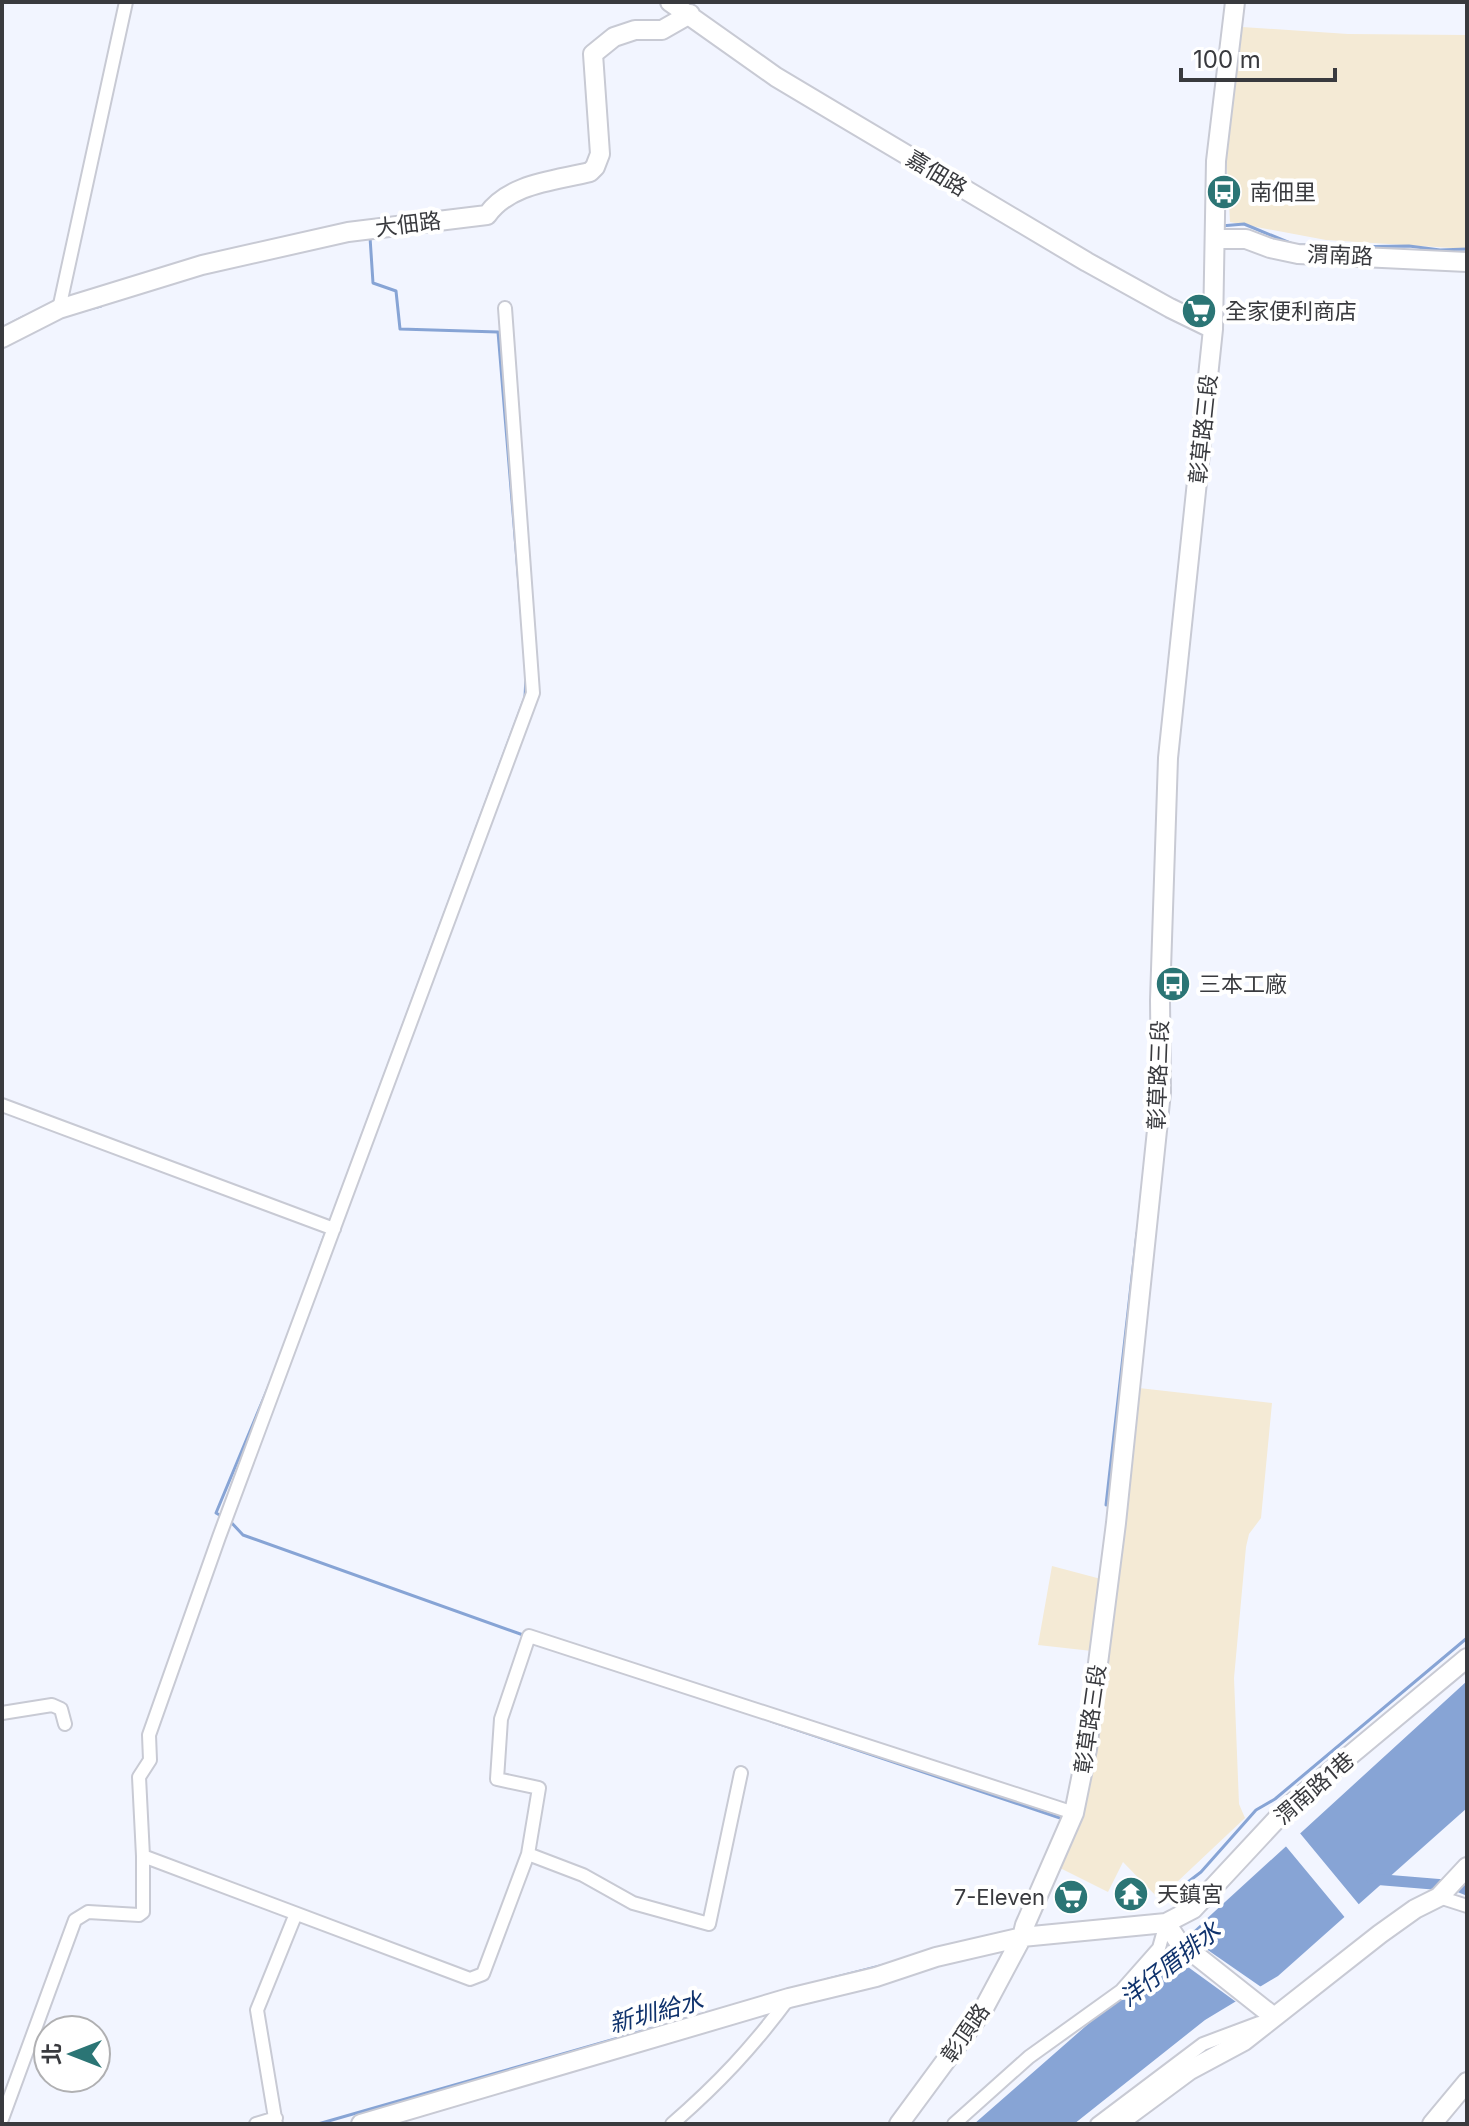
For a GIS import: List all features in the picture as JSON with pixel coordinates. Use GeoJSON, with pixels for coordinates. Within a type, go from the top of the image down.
{"type":"FeatureCollection","features":[{"type":"Feature","properties":{"kind":"street"},"geometry":{"type":"LineString","coordinates":[[59,309],[126,2]]}},
{"type":"Feature","properties":{"kind":"street","name":"嘉佃路"},"geometry":{"type":"LineString","coordinates":[[670,2],[776,77],[1087,262],[1213,329]]}},
{"type":"Feature","properties":{"kind":"street","name":"彰草路三段"},"geometry":{"type":"LineString","coordinates":[[1074,1813],[1087,1749],[1114,1538],[1157,1138],[1161,1092],[1160,1000],[1168,758],[1213,329],[1216,161],[1235,2]]}},
{"type":"Feature","properties":{"kind":"street","name":"大佃路"},"geometry":{"type":"LineString","coordinates":[[2,338],[59,309],[202,265],[348,232],[487,215],[514,191],[590,172],[600,154],[593,54],[614,37],[662,30],[690,14]]}},
{"type":"Feature","properties":{"kind":"street","name":"渭南路"},"geometry":{"type":"LineString","coordinates":[[1216,239],[1246,239],[1298,254],[1467,262]]}},
{"type":"Feature","properties":{"kind":"street"},"geometry":{"type":"LineString","coordinates":[[2,2119],[75,1920],[88,1912],[139,1915],[143,1912],[139,1777],[150,1760],[149,1735],[219,1537],[533,693],[505,308]]}},
{"type":"Feature","properties":{"kind":"street"},"geometry":{"type":"LineString","coordinates":[[2,1105],[334,1229]]}},
{"type":"Feature","properties":{"kind":"street"},"geometry":{"type":"LineString","coordinates":[[143,1856],[295,1916],[470,1979],[483,1974],[528,1854],[539,1788],[497,1779],[501,1719],[529,1636],[1074,1813]]}},
{"type":"Feature","properties":{"kind":"street","name":"渭南路1巷"},"geometry":{"type":"LineString","coordinates":[[1166,1923],[1193,1909],[1288,1807],[1467,1658]]}},
{"type":"Feature","properties":{"kind":"street"},"geometry":{"type":"LineString","coordinates":[[2,1713],[52,1705],[61,1709],[65,1724]]}},
{"type":"Feature","properties":{"kind":"street"},"geometry":{"type":"LineString","coordinates":[[528,1854],[583,1875],[633,1903],[709,1924],[741,1773]]}},
{"type":"Feature","properties":{"kind":"street","name":"彰頂路"},"geometry":{"type":"LineString","coordinates":[[899,2124],[983,2010],[1024,1931],[1074,1813]]}},
{"type":"Feature","properties":{"kind":"street"},"geometry":{"type":"LineString","coordinates":[[1117,2124],[1190,2070],[1244,2041],[1380,1934],[1415,1909],[1439,1897],[1467,1867]]}},
{"type":"Feature","properties":{"kind":"street"},"geometry":{"type":"LineString","coordinates":[[1439,1897],[1467,1906]]}},
{"type":"Feature","properties":{"kind":"street"},"geometry":{"type":"LineString","coordinates":[[256,2124],[276,2121],[257,2010],[295,1916]]}},
{"type":"Feature","properties":{"kind":"street"},"geometry":{"type":"LineString","coordinates":[[361,2124],[789,1998],[876,1977],[1024,1931],[1166,1923]]}},
{"type":"Feature","properties":{"kind":"street"},"geometry":{"type":"LineString","coordinates":[[1166,1923],[1178,1941],[1274,2017]]}},
{"type":"Feature","properties":{"kind":"street"},"geometry":{"type":"LineString","coordinates":[[954,2124],[1029,2057],[1121,1991],[1159,1948],[1166,1923]]}},
{"type":"Feature","properties":{"kind":"street"},"geometry":{"type":"LineString","coordinates":[[672,2124],[715,2086],[755,2044],[789,1998]]}},
{"type":"Feature","properties":{"kind":"street"},"geometry":{"type":"LineString","coordinates":[[1097,2124],[1203,2044],[1274,2017]]}},
{"type":"Feature","properties":{"kind":"street"},"geometry":{"type":"LineString","coordinates":[[1432,2124],[1467,2082]]}},
{"type":"Feature","properties":{"kind":"shaded area"},"geometry":{"type":"Polygon","coordinates":[[[1242,27],[1348,34],[1467,35],[1467,249],[1326,240],[1230,222],[1226,150],[1242,27]]]}},
{"type":"Feature","properties":{"kind":"shaded area"},"geometry":{"type":"Polygon","coordinates":[[[1130,1387],[1272,1403],[1261,1518],[1249,1534],[1246,1547],[1234,1678],[1239,1804],[1245,1818],[1159,1899],[1123,1862],[1108,1892],[1060,1868],[1074,1813],[1130,1387]]]}},
{"type":"Feature","properties":{"kind":"shaded area"},"geometry":{"type":"Polygon","coordinates":[[[1052,1566],[1101,1579],[1092,1651],[1038,1645],[1052,1566]]]}},
{"type":"Feature","properties":{"kind":"water","name":"洋仔厝排水"},"geometry":{"type":"Polygon","coordinates":[[[1467,1681],[1467,1808],[1278,1976],[1205,2020],[1074,2124],[974,2124],[1167,1955],[1467,1681]]]}},
{"type":"Feature","properties":{"kind":"pier"},"geometry":{"type":"Polygon","coordinates":[[[1299,1832],[1361,1907],[1347,1920],[1284,1844],[1299,1832]]]}},
{"type":"Feature","properties":{"kind":"pier"},"geometry":{"type":"Polygon","coordinates":[[[1189,1937],[1264,1989],[1239,2004],[1166,1951],[1189,1937]]]}},
{"type":"Feature","properties":{"kind":"waterway"},"geometry":{"type":"LineString","coordinates":[[1221,226],[1244,224],[1295,245],[1305,245]]}},
{"type":"Feature","properties":{"kind":"waterway"},"geometry":{"type":"LineString","coordinates":[[370,237],[373,283],[396,291],[400,329],[498,332],[523,633]]}},
{"type":"Feature","properties":{"kind":"waterway"},"geometry":{"type":"LineString","coordinates":[[1341,247],[1467,249]]}},
{"type":"Feature","properties":{"kind":"waterway"},"geometry":{"type":"LineString","coordinates":[[74,313],[101,306]]}},
{"type":"Feature","properties":{"kind":"waterway"},"geometry":{"type":"LineString","coordinates":[[2,328],[23,317]]}},
{"type":"Feature","properties":{"kind":"waterway"},"geometry":{"type":"LineString","coordinates":[[330,1222],[525,697],[526,676]]}},
{"type":"Feature","properties":{"kind":"waterway"},"geometry":{"type":"LineString","coordinates":[[320,1248],[327,1229]]}},
{"type":"Feature","properties":{"kind":"waterway"},"geometry":{"type":"LineString","coordinates":[[1106,1505],[1137,1233]]}},
{"type":"Feature","properties":{"kind":"waterway"},"geometry":{"type":"LineString","coordinates":[[223,1517],[216,1513],[270,1383]]}},
{"type":"Feature","properties":{"kind":"waterway"},"geometry":{"type":"LineString","coordinates":[[229,1520],[243,1535],[526,1636]]}},
{"type":"Feature","properties":{"kind":"waterway"},"geometry":{"type":"LineString","coordinates":[[1162,1902],[1201,1872],[1256,1810],[1275,1799],[1467,1638]]}},
{"type":"Feature","properties":{"kind":"waterway"},"geometry":{"type":"LineString","coordinates":[[771,1721],[1063,1819]]}},
{"type":"Feature","properties":{"kind":"waterway"},"geometry":{"type":"LineString","coordinates":[[1372,1879],[1457,1886],[1467,1890]]}},
{"type":"Feature","properties":{"kind":"waterway","name":"新圳給水"},"geometry":{"type":"LineString","coordinates":[[825,1980],[884,1965]]}},
{"type":"Feature","properties":{"kind":"waterway","name":"新圳給水"},"geometry":{"type":"LineString","coordinates":[[318,2124],[695,2016]]}},
{"type":"Feature","properties":{"kind":"place","name":"南佃里"},"geometry":{"type":"Point","coordinates":[1224,192]}},
{"type":"Feature","properties":{"kind":"place","name":"全家便利商店"},"geometry":{"type":"Point","coordinates":[1199,311]}},
{"type":"Feature","properties":{"kind":"place","name":"三本工廠"},"geometry":{"type":"Point","coordinates":[1173,984]}},
{"type":"Feature","properties":{"kind":"place","name":"天鎮宮"},"geometry":{"type":"Point","coordinates":[1131,1894]}},
{"type":"Feature","properties":{"kind":"place","name":"7-Eleven"},"geometry":{"type":"Point","coordinates":[1071,1897]}}]}
